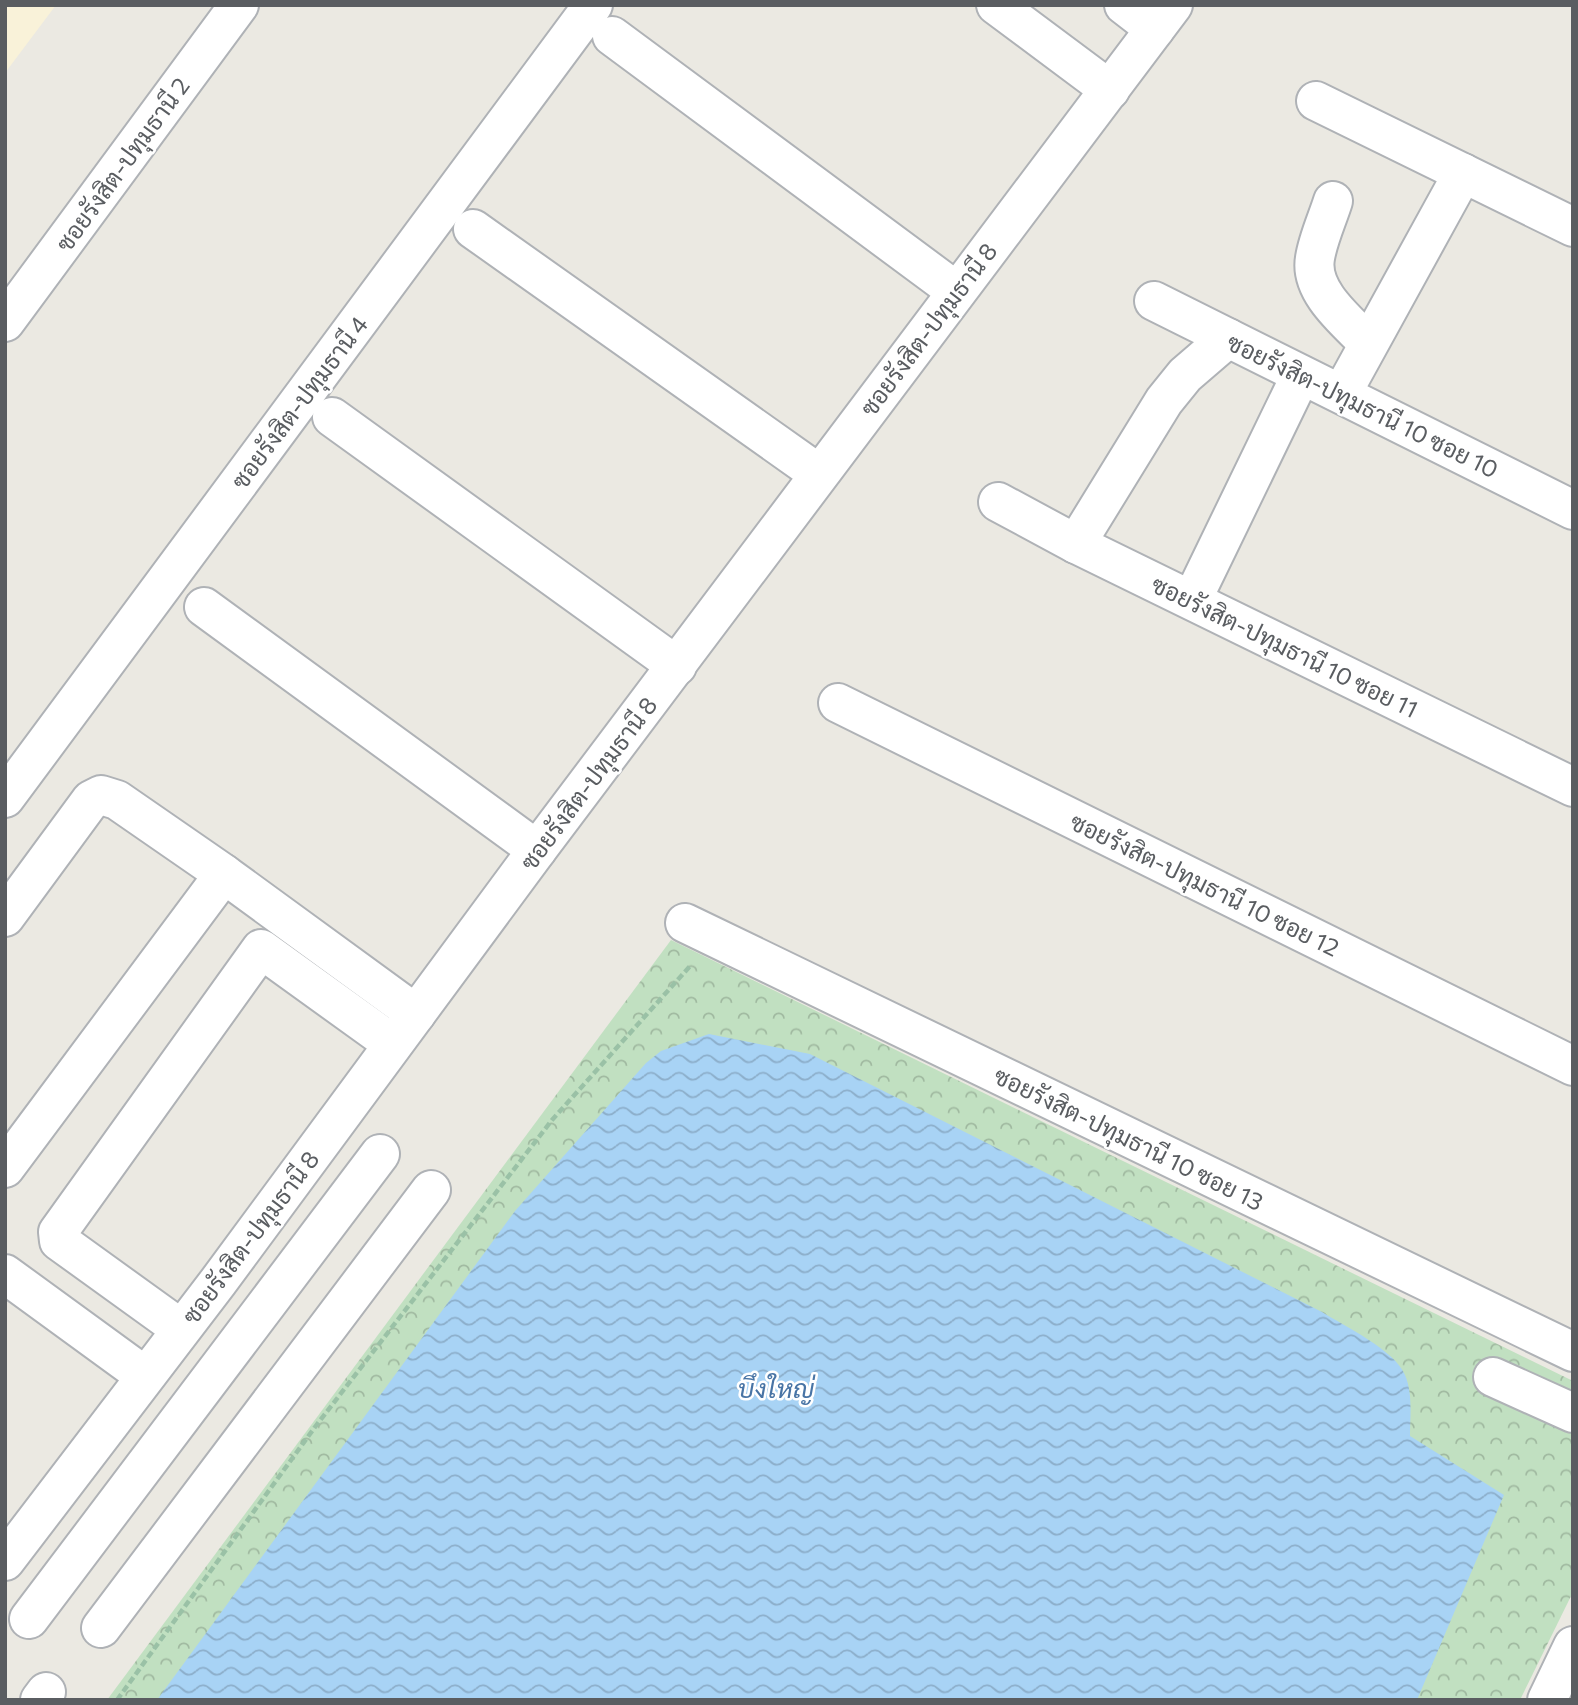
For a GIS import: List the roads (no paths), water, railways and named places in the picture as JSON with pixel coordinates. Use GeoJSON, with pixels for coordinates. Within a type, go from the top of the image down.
{"type":"FeatureCollection","features":[{"type":"Feature","properties":{"kind":"street","name":"ซอยรังสิต-ปทุมธานี 2"},"geometry":{"type":"LineString","coordinates":[[5,323],[239,5]]}},
{"type":"Feature","properties":{"kind":"street"},"geometry":{"type":"LineString","coordinates":[[996,5],[1110,90]]}},
{"type":"Feature","properties":{"kind":"street"},"geometry":{"type":"LineString","coordinates":[[1124,5],[1164,17]]}},
{"type":"Feature","properties":{"kind":"street","name":"ซอยรังสิต-ปทุมธานี 8"},"geometry":{"type":"LineString","coordinates":[[5,1561],[218,1282],[537,849],[1164,17]]}},
{"type":"Feature","properties":{"kind":"street"},"geometry":{"type":"LineString","coordinates":[[602,21],[956,291]]}},
{"type":"Feature","properties":{"kind":"street","name":"ซอยรังสิต-ปทุมธานี 4"},"geometry":{"type":"LineString","coordinates":[[5,798],[602,21]]}},
{"type":"Feature","properties":{"kind":"street"},"geometry":{"type":"LineString","coordinates":[[1316,101],[1573,228]]}},
{"type":"Feature","properties":{"kind":"street"},"geometry":{"type":"LineString","coordinates":[[1342,393],[1463,173]]}},
{"type":"Feature","properties":{"kind":"street"},"geometry":{"type":"LineString","coordinates":[[1333,201],[1314,259],[1315,278],[1332,305],[1368,343]]}},
{"type":"Feature","properties":{"kind":"street"},"geometry":{"type":"LineString","coordinates":[[473,229],[819,474]]}},
{"type":"Feature","properties":{"kind":"street","name":"ซอยรังสิต-ปทุมธานี 10 ซอย 10"},"geometry":{"type":"LineString","coordinates":[[1154,301],[1573,510]]}},
{"type":"Feature","properties":{"kind":"street"},"geometry":{"type":"LineString","coordinates":[[1076,544],[1164,401],[1185,375],[1228,338]]}},
{"type":"Feature","properties":{"kind":"street"},"geometry":{"type":"LineString","coordinates":[[1192,600],[1301,375]]}},
{"type":"Feature","properties":{"kind":"street"},"geometry":{"type":"LineString","coordinates":[[332,416],[677,666]]}},
{"type":"Feature","properties":{"kind":"street","name":"ซอยรังสิต-ปทุมธานี 10 ซอย 11"},"geometry":{"type":"LineString","coordinates":[[998,502],[1076,544],[1573,787]]}},
{"type":"Feature","properties":{"kind":"street"},"geometry":{"type":"LineString","coordinates":[[204,607],[537,849]]}},
{"type":"Feature","properties":{"kind":"street","name":"ซอยรังสิต-ปทุมธานี 10 ซอย 12"},"geometry":{"type":"LineString","coordinates":[[838,703],[1573,1066]]}},
{"type":"Feature","properties":{"kind":"street"},"geometry":{"type":"LineString","coordinates":[[5,917],[91,800],[101,795],[117,800],[224,874],[416,1014]]}},
{"type":"Feature","properties":{"kind":"street"},"geometry":{"type":"LineString","coordinates":[[5,1168],[224,874]]}},
{"type":"Feature","properties":{"kind":"street","name":"ซอยรังสิต-ปทุมธานี 10 ซอย 13"},"geometry":{"type":"LineString","coordinates":[[700,931],[1573,1352]]}},
{"type":"Feature","properties":{"kind":"street"},"geometry":{"type":"LineString","coordinates":[[181,1329],[59,1241],[58,1232],[261,949],[393,1044]]}},
{"type":"Feature","properties":{"kind":"street"},"geometry":{"type":"LineString","coordinates":[[29,1619],[380,1154]]}},
{"type":"Feature","properties":{"kind":"street"},"geometry":{"type":"LineString","coordinates":[[101,1628],[431,1190]]}},
{"type":"Feature","properties":{"kind":"street"},"geometry":{"type":"LineString","coordinates":[[5,1274],[145,1376]]}},
{"type":"Feature","properties":{"kind":"street"},"geometry":{"type":"LineString","coordinates":[[218,1282],[308,1351]]}},
{"type":"Feature","properties":{"kind":"street"},"geometry":{"type":"LineString","coordinates":[[1493,1377],[1573,1413]]}},
{"type":"Feature","properties":{"kind":"street"},"geometry":{"type":"LineString","coordinates":[[1547,1700],[1573,1646]]}},
{"type":"Feature","properties":{"kind":"water","name":"บึงใหญ่"},"geometry":{"type":"Polygon","coordinates":[[[709,1034],[810,1054],[1322,1312],[1368,1339],[1391,1357],[1408,1382],[1410,1436],[1504,1495],[1417,1700],[157,1700],[515,1211],[646,1063],[661,1051],[709,1034]]]}}]}
